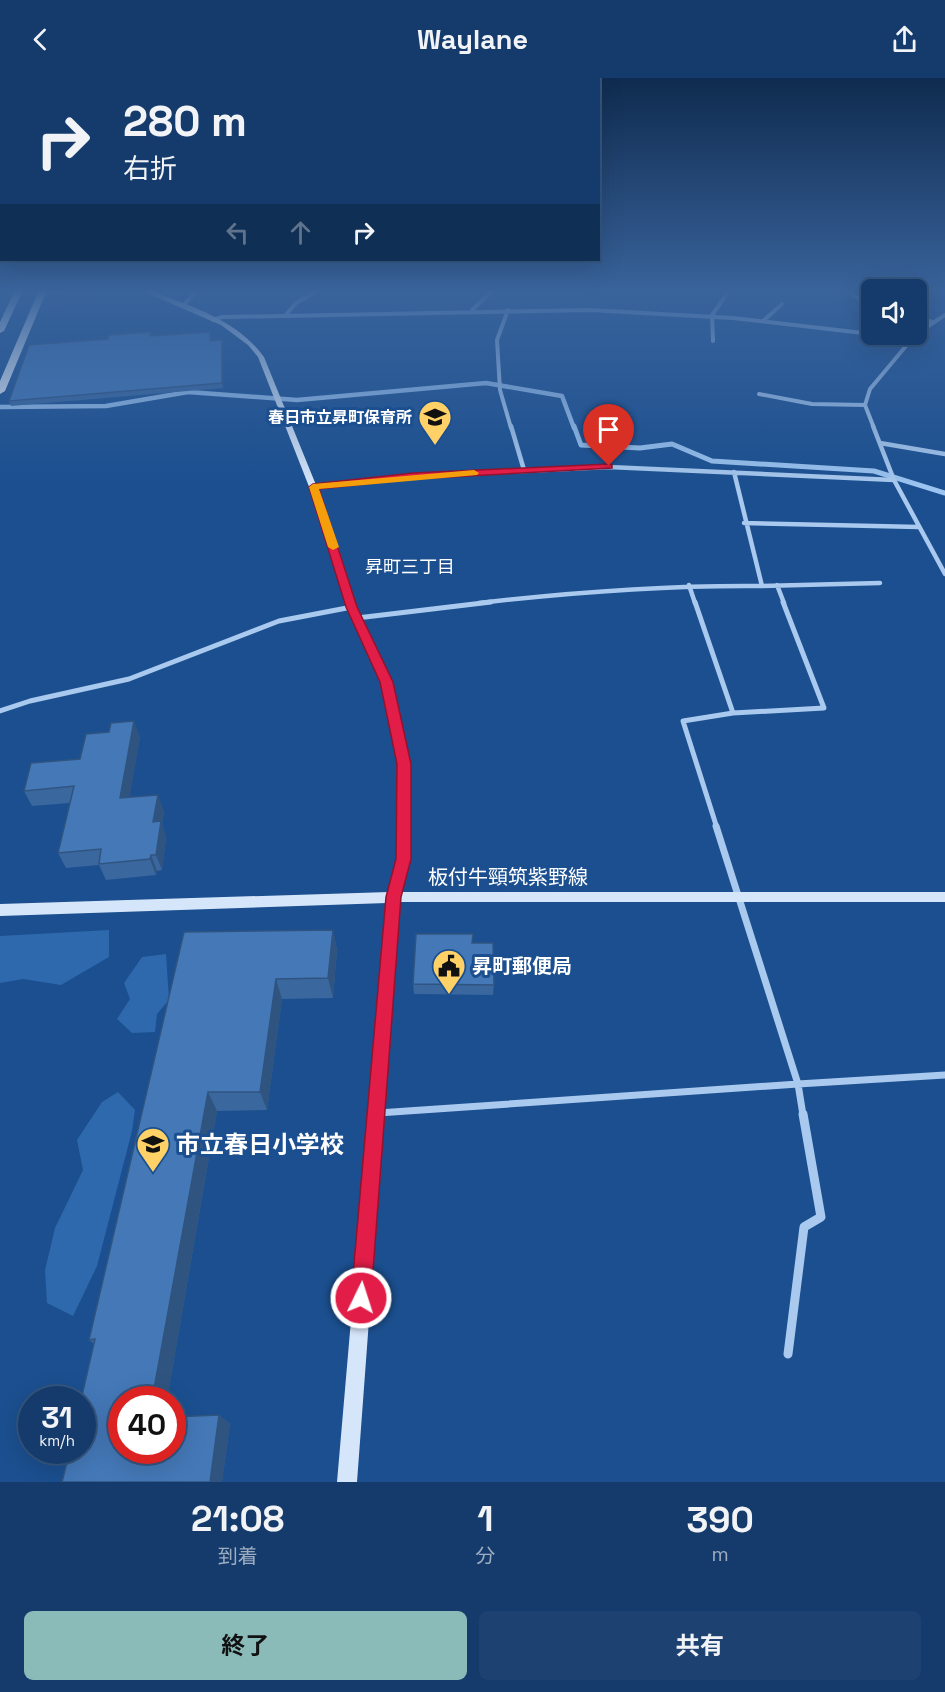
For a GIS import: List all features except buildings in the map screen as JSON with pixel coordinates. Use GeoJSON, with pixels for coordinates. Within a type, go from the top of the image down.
{"type":"FeatureCollection","features":[{"type":"Feature","properties":{"kind":"main road"},"geometry":{"type":"LineString","coordinates":[[0,391],[15,356]]}},
{"type":"Feature","properties":{"kind":"street"},"geometry":{"type":"LineString","coordinates":[[260,356],[313,487],[354,613],[386,682],[404,764],[403,859],[394,897],[347,1482]]}},
{"type":"Feature","properties":{"kind":"street"},"geometry":{"type":"LineString","coordinates":[[498,356],[500,390],[524,471]]}},
{"type":"Feature","properties":{"kind":"street"},"geometry":{"type":"LineString","coordinates":[[897,356],[870,390],[865,405],[894,480],[945,574]]}},
{"type":"Feature","properties":{"kind":"street"},"geometry":{"type":"LineString","coordinates":[[759,394],[790,402],[841,408],[865,405]]}},
{"type":"Feature","properties":{"kind":"street"},"geometry":{"type":"LineString","coordinates":[[880,443],[945,454]]}},
{"type":"Feature","properties":{"kind":"street"},"geometry":{"type":"LineString","coordinates":[[313,487],[413,476],[609,466],[894,480]]}},
{"type":"Feature","properties":{"kind":"street"},"geometry":{"type":"LineString","coordinates":[[734,472],[744,523],[762,586]]}},
{"type":"Feature","properties":{"kind":"street"},"geometry":{"type":"LineString","coordinates":[[744,523],[919,527]]}},
{"type":"Feature","properties":{"kind":"street"},"geometry":{"type":"LineString","coordinates":[[0,711],[30,701],[129,679],[279,621],[588,590],[689,585],[762,586],[880,582]]}},
{"type":"Feature","properties":{"kind":"street"},"geometry":{"type":"LineString","coordinates":[[689,585],[733,713]]}},
{"type":"Feature","properties":{"kind":"street"},"geometry":{"type":"LineString","coordinates":[[777,585],[825,708],[733,713],[684,721],[798,1084],[821,1217],[804,1227],[788,1354]]}},
{"type":"Feature","properties":{"kind":"street","name":"板付牛頸筑紫野線"},"geometry":{"type":"LineString","coordinates":[[0,910],[394,897],[945,897]]}},
{"type":"Feature","properties":{"kind":"street"},"geometry":{"type":"LineString","coordinates":[[375,1113],[945,1075]]}},
{"type":"Feature","properties":{"kind":"shaded area"},"geometry":{"type":"Polygon","coordinates":[[[109,930],[109,957],[61,985],[23,979],[0,983],[0,936],[109,930]]]}},
{"type":"Feature","properties":{"kind":"shaded area"},"geometry":{"type":"Polygon","coordinates":[[[166,954],[169,1000],[157,1014],[155,1032],[132,1033],[117,1019],[130,999],[124,983],[142,957],[166,954]]]}},
{"type":"Feature","properties":{"kind":"shaded area"},"geometry":{"type":"Polygon","coordinates":[[[118,1092],[135,1110],[132,1131],[97,1266],[73,1316],[47,1303],[45,1270],[55,1228],[83,1170],[77,1140],[102,1102],[118,1092]]]}},
{"type":"Feature","properties":{"kind":"waterway"},"geometry":{"type":"LineString","coordinates":[[0,407],[106,406],[188,392],[297,400],[486,383],[562,396],[574,428]]}},
{"type":"Feature","properties":{"kind":"waterway"},"geometry":{"type":"LineString","coordinates":[[574,426],[581,445],[640,448],[672,444],[712,461],[874,471],[945,493]]}},
{"type":"Feature","properties":{"kind":"slow traffic"},"geometry":{"type":"LineString","coordinates":[[333,547],[313,487],[413,476],[474,473]]}},
{"type":"Feature","properties":{"kind":"place","name":"春日市立昇町保育所"},"geometry":{"type":"Point","coordinates":[435,446]}},
{"type":"Feature","properties":{"kind":"place","name":"昇町郵便局"},"geometry":{"type":"Point","coordinates":[449,995]}},
{"type":"Feature","properties":{"kind":"place","name":"市立春日小学校"},"geometry":{"type":"Point","coordinates":[153,1173]}},
{"type":"Feature","properties":{"kind":"district","name":"昇町三丁目"},"geometry":{"type":"Point","coordinates":[410,566]}},
{"type":"Feature","properties":{"kind":"route"},"geometry":{"type":"LineString","coordinates":[[361,1298],[394,897],[403,859],[404,764],[386,682],[352,607],[313,487],[413,476],[609,466]]}}]}
